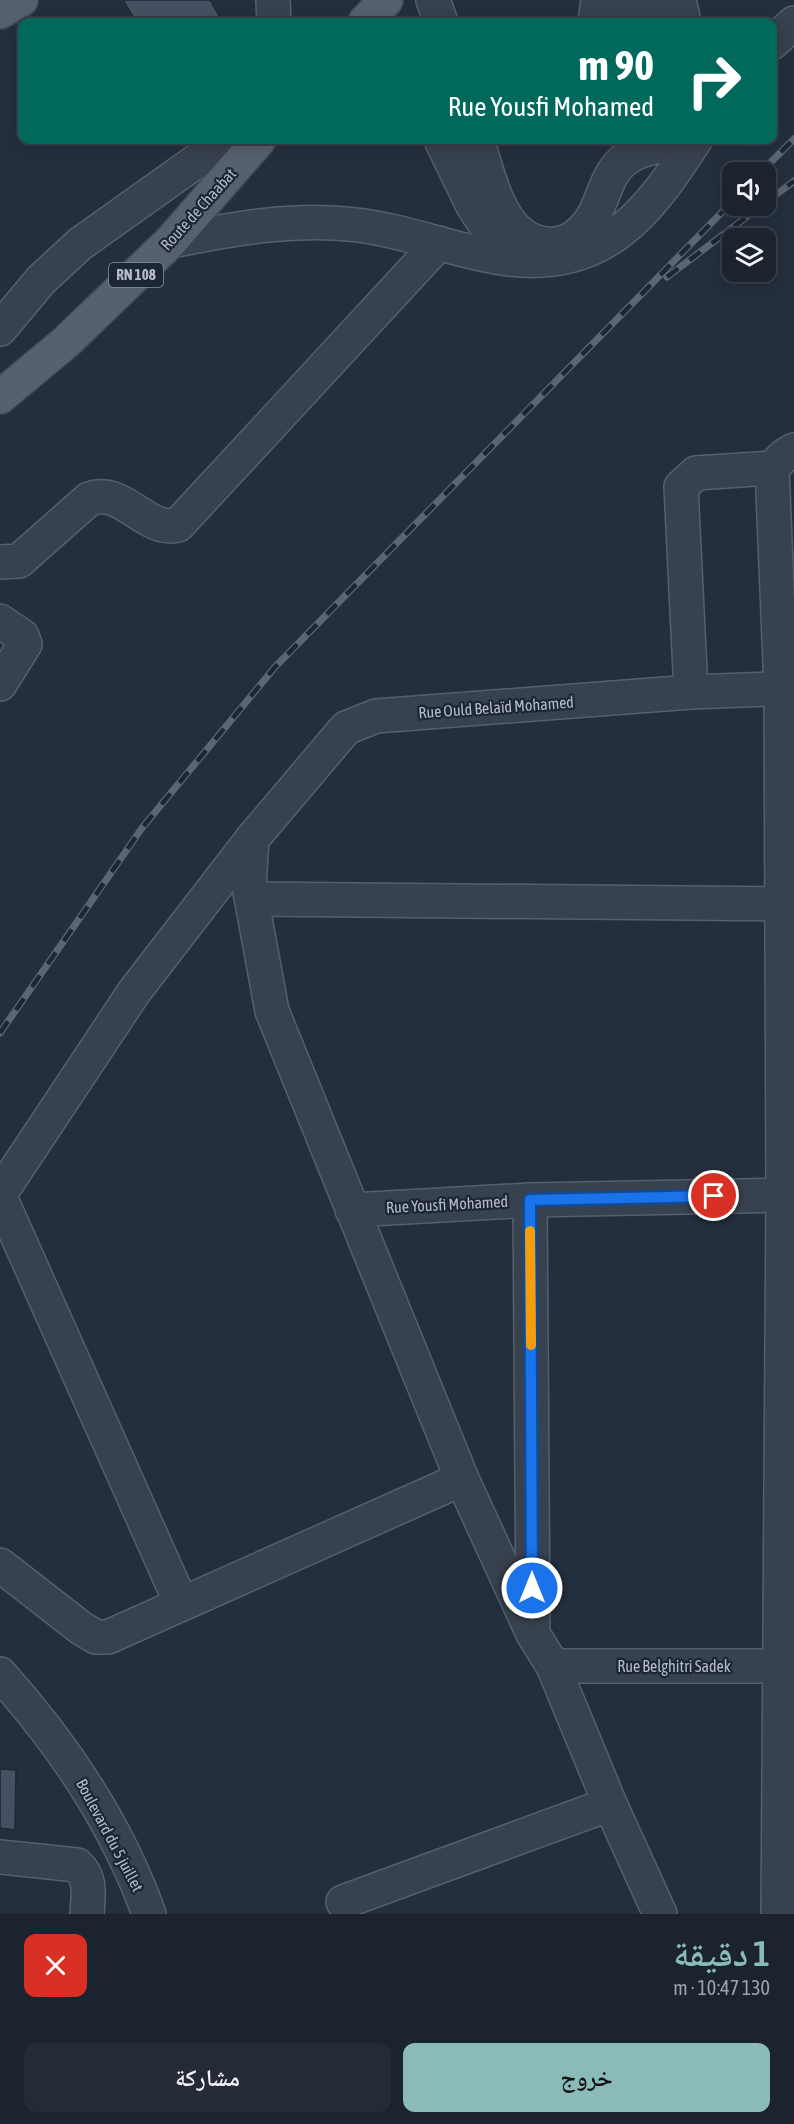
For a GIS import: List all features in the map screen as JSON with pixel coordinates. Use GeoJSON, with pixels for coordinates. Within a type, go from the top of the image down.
{"type":"FeatureCollection","features":[{"type":"Feature","properties":{"kind":"main road"},"geometry":{"type":"LineString","coordinates":[[0,12],[21,0]]}},
{"type":"Feature","properties":{"kind":"main road","name":"Route de Chaabat"},"geometry":{"type":"LineString","coordinates":[[0,397],[66,342],[171,242],[257,144]]}},
{"type":"Feature","properties":{"kind":"street"},"geometry":{"type":"LineString","coordinates":[[273,0],[274,18]]}},
{"type":"Feature","properties":{"kind":"street"},"geometry":{"type":"LineString","coordinates":[[433,0],[440,18]]}},
{"type":"Feature","properties":{"kind":"street"},"geometry":{"type":"LineString","coordinates":[[456,0],[456,18]]}},
{"type":"Feature","properties":{"kind":"street"},"geometry":{"type":"LineString","coordinates":[[596,18],[598,0]]}},
{"type":"Feature","properties":{"kind":"street"},"geometry":{"type":"LineString","coordinates":[[623,0],[628,18]]}},
{"type":"Feature","properties":{"kind":"street"},"geometry":{"type":"LineString","coordinates":[[653,0],[658,18]]}},
{"type":"Feature","properties":{"kind":"street"},"geometry":{"type":"LineString","coordinates":[[679,0],[683,18]]}},
{"type":"Feature","properties":{"kind":"street"},"geometry":{"type":"LineString","coordinates":[[777,39],[794,23]]}},
{"type":"Feature","properties":{"kind":"street"},"geometry":{"type":"LineString","coordinates":[[0,329],[41,280],[80,244],[173,175],[220,144]]}},
{"type":"Feature","properties":{"kind":"street"},"geometry":{"type":"LineString","coordinates":[[443,144],[472,204],[507,259]]}},
{"type":"Feature","properties":{"kind":"street"},"geometry":{"type":"LineString","coordinates":[[478,144],[495,197],[517,231],[536,242],[557,244],[581,234],[600,204],[609,176],[619,164],[640,151],[677,144]]}},
{"type":"Feature","properties":{"kind":"street"},"geometry":{"type":"LineString","coordinates":[[606,144],[609,176]]}},
{"type":"Feature","properties":{"kind":"street"},"geometry":{"type":"LineString","coordinates":[[171,242],[253,226],[321,221],[359,225],[507,259],[547,260],[588,249],[627,228],[658,196],[691,144]]}},
{"type":"Feature","properties":{"kind":"street"},"geometry":{"type":"LineString","coordinates":[[0,562],[19,561],[89,499],[100,495],[111,497],[159,524],[168,527],[178,525],[439,243]]}},
{"type":"Feature","properties":{"kind":"street"},"geometry":{"type":"LineString","coordinates":[[691,692],[681,487],[696,473],[783,459],[788,688],[787,1666],[778,1914]]}},
{"type":"Feature","properties":{"kind":"street"},"geometry":{"type":"LineString","coordinates":[[0,621],[22,636],[25,644],[0,684]]}},
{"type":"Feature","properties":{"kind":"street","name":"Rue Ould Belaïd Mohamed"},"geometry":{"type":"LineString","coordinates":[[0,1195],[134,992],[252,839],[346,728],[376,716],[691,692],[788,688]]}},
{"type":"Feature","properties":{"kind":"street"},"geometry":{"type":"LineString","coordinates":[[252,839],[249,886],[273,1011],[462,1479],[533,1634],[553,1666],[610,1804],[660,1914]]}},
{"type":"Feature","properties":{"kind":"street"},"geometry":{"type":"LineString","coordinates":[[252,900],[787,905]]}},
{"type":"Feature","properties":{"kind":"street"},"geometry":{"type":"LineString","coordinates":[[0,1195],[181,1602]]}},
{"type":"Feature","properties":{"kind":"street","name":"Rue Yousfi Mohamed"},"geometry":{"type":"LineString","coordinates":[[352,1210],[530,1200],[788,1195]]}},
{"type":"Feature","properties":{"kind":"street"},"geometry":{"type":"LineString","coordinates":[[530,1200],[533,1634]]}},
{"type":"Feature","properties":{"kind":"street"},"geometry":{"type":"LineString","coordinates":[[0,1565],[96,1637],[108,1637],[181,1602],[462,1479]]}},
{"type":"Feature","properties":{"kind":"street","name":"Rue Belghitri Sadek"},"geometry":{"type":"LineString","coordinates":[[553,1666],[787,1666]]}},
{"type":"Feature","properties":{"kind":"street","name":"Boulevard du 5 juillet"},"geometry":{"type":"LineString","coordinates":[[0,1674],[30,1708],[86,1784],[140,1888],[149,1914]]}},
{"type":"Feature","properties":{"kind":"street"},"geometry":{"type":"LineString","coordinates":[[343,1902],[610,1804]]}},
{"type":"Feature","properties":{"kind":"street"},"geometry":{"type":"LineString","coordinates":[[0,1857],[77,1865],[86,1873],[88,1881],[87,1914]]}},
{"type":"Feature","properties":{"kind":"building"},"geometry":{"type":"Polygon","coordinates":[[[123,0],[210,0],[221,18],[134,18],[123,0]]]}},
{"type":"Feature","properties":{"kind":"building"},"geometry":{"type":"Polygon","coordinates":[[[0,1769],[16,1770],[15,1830],[0,1828],[0,1769]]]}},
{"type":"Feature","properties":{"kind":"railway"},"geometry":{"type":"LineString","coordinates":[[771,162],[794,139]]}},
{"type":"Feature","properties":{"kind":"railway"},"geometry":{"type":"LineString","coordinates":[[776,195],[794,181]]}},
{"type":"Feature","properties":{"kind":"railway"},"geometry":{"type":"LineString","coordinates":[[0,1033],[142,828],[275,667],[722,212]]}},
{"type":"Feature","properties":{"kind":"railway"},"geometry":{"type":"LineString","coordinates":[[667,277],[748,216]]}},
{"type":"Feature","properties":{"kind":"slow traffic"},"geometry":{"type":"LineString","coordinates":[[530,1231],[531,1345]]}},
{"type":"Feature","properties":{"kind":"route"},"geometry":{"type":"LineString","coordinates":[[532,1588],[530,1200],[714,1196]]}}]}
